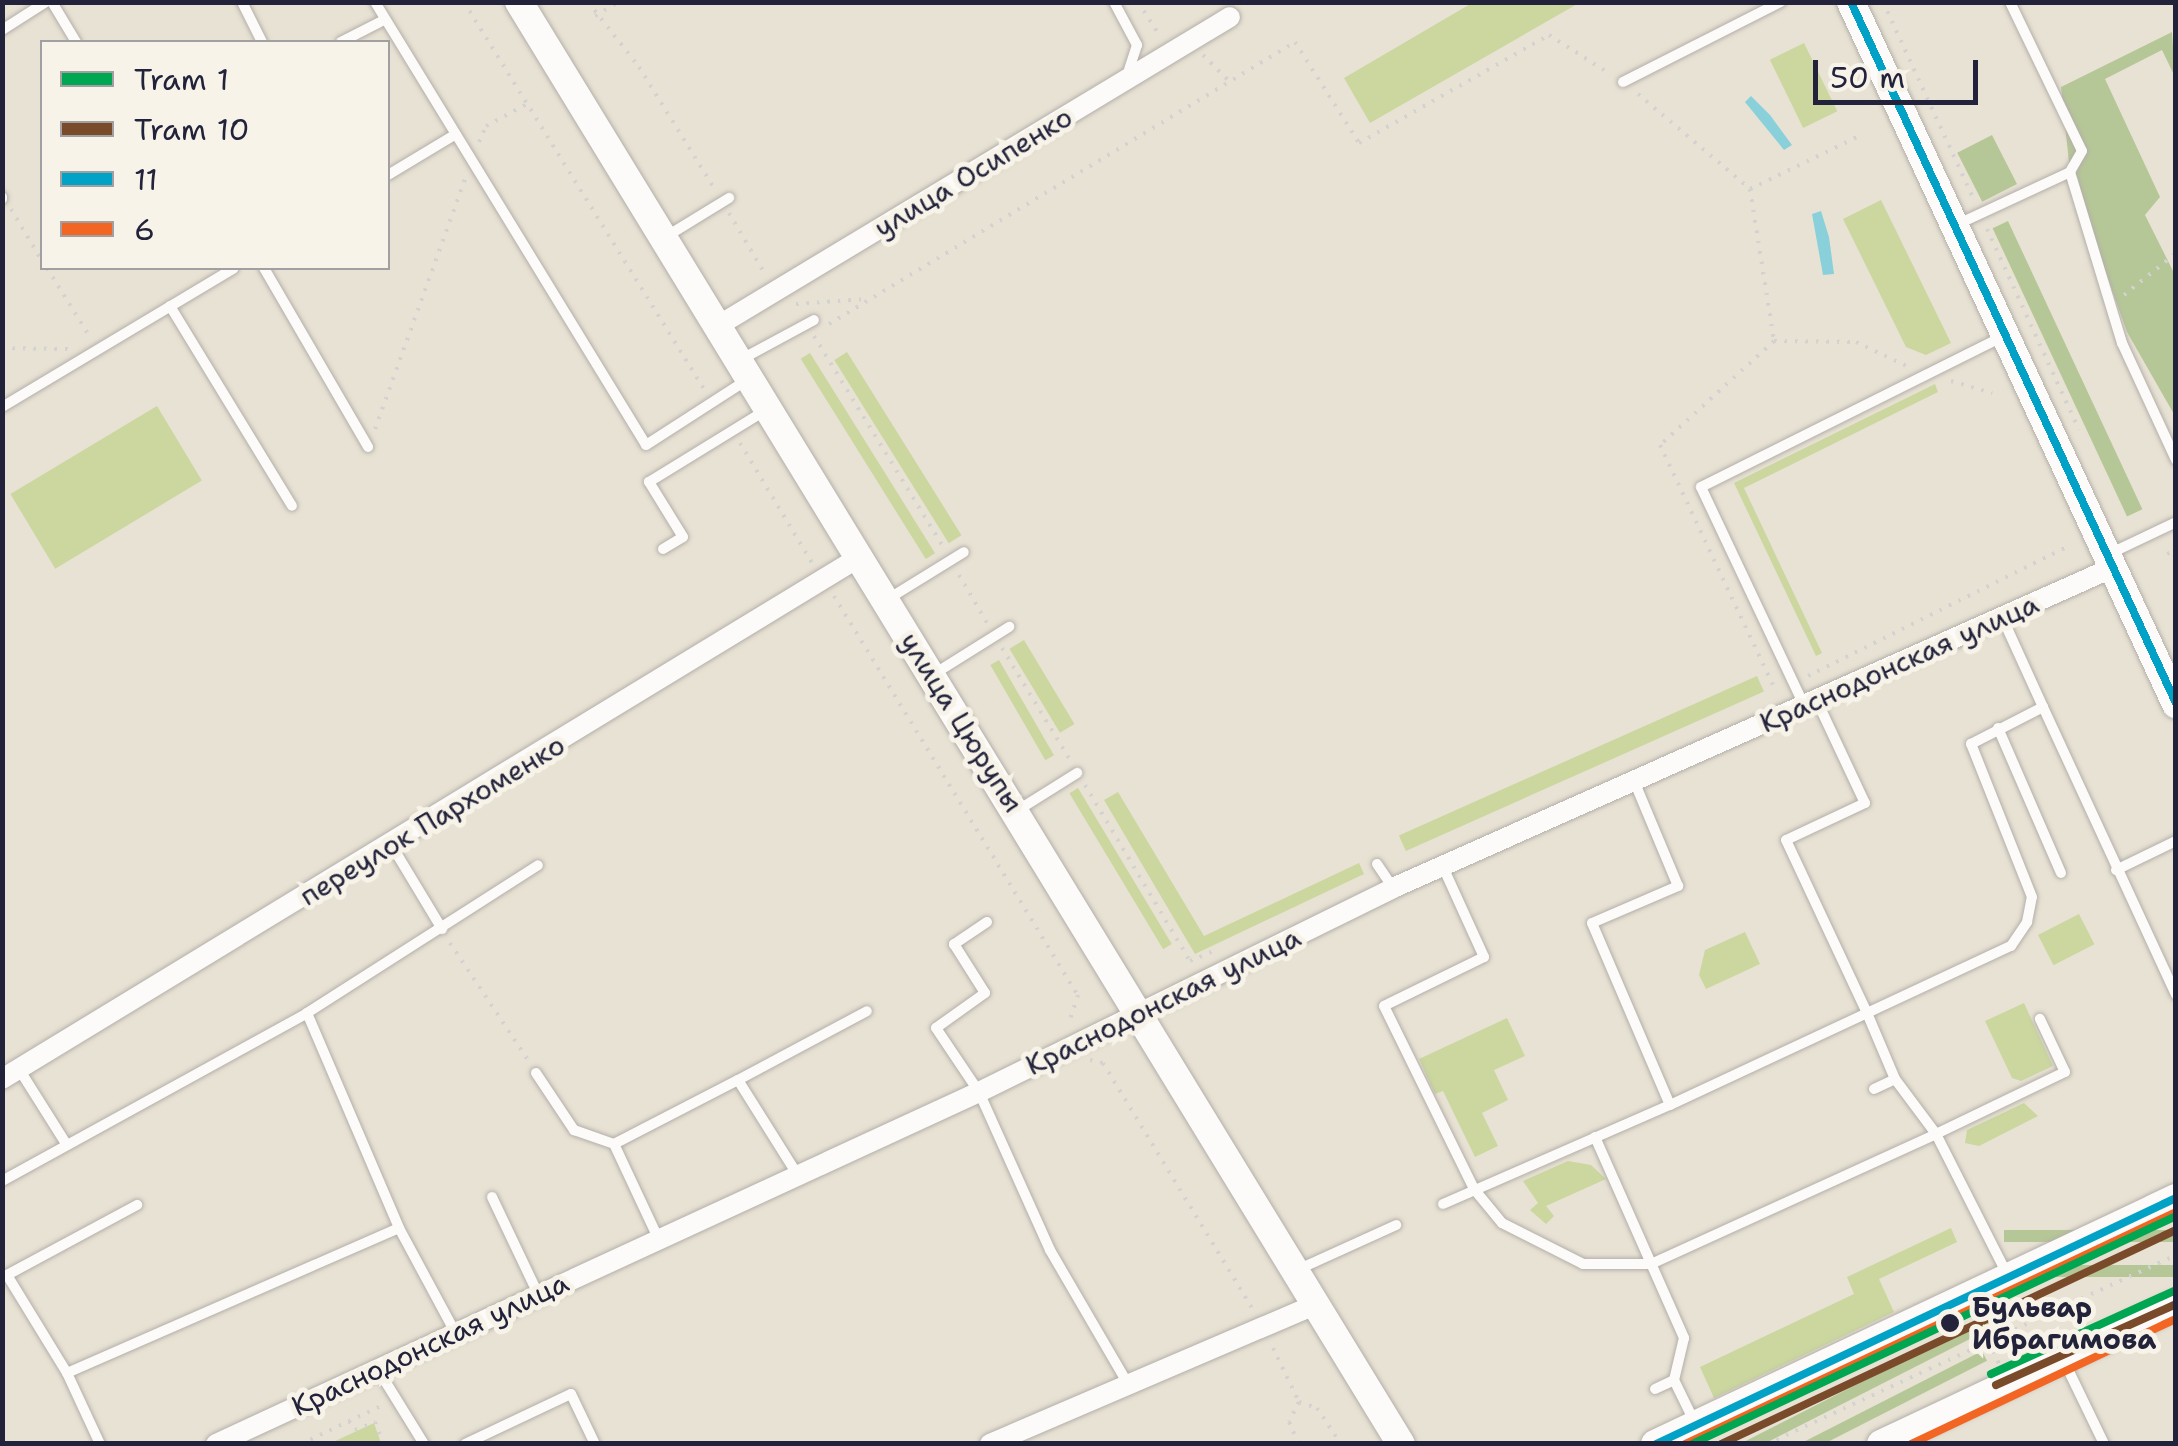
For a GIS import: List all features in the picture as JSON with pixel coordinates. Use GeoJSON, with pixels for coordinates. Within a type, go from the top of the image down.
{"type":"FeatureCollection","features":[{"type":"Feature","properties":{"kind":"main road","name":"улица Цюрупы"},"geometry":{"type":"LineString","coordinates":[[519,2],[884,602],[1018,810],[1400,1444]]}},
{"type":"Feature","properties":{"kind":"main road"},"geometry":{"type":"LineString","coordinates":[[1851,2],[1968,220],[2007,335],[2176,704]]}},
{"type":"Feature","properties":{"kind":"main road"},"geometry":{"type":"LineString","coordinates":[[1655,1444],[2176,1198]]}},
{"type":"Feature","properties":{"kind":"main road"},"geometry":{"type":"LineString","coordinates":[[1881,1444],[2176,1305]]}},
{"type":"Feature","properties":{"kind":"street","name":"улица Осипенко"},"geometry":{"type":"LineString","coordinates":[[716,327],[785,297],[1230,16]]}},
{"type":"Feature","properties":{"kind":"street","name":"переулок Пархоменко"},"geometry":{"type":"LineString","coordinates":[[11,1074],[392,846],[858,558]]}},
{"type":"Feature","properties":{"kind":"street","name":"Краснодонская улица"},"geometry":{"type":"LineString","coordinates":[[216,1444],[376,1365],[979,1092],[1393,888],[2002,616],[2111,561]]}},
{"type":"Feature","properties":{"kind":"street"},"geometry":{"type":"LineString","coordinates":[[990,1444],[1314,1305]]}},
{"type":"Feature","properties":{"kind":"lane"},"geometry":{"type":"LineString","coordinates":[[2,30],[49,2],[75,40]]}},
{"type":"Feature","properties":{"kind":"lane"},"geometry":{"type":"LineString","coordinates":[[242,2],[261,40]]}},
{"type":"Feature","properties":{"kind":"lane"},"geometry":{"type":"LineString","coordinates":[[374,2],[646,445],[712,402],[742,371],[810,326]]}},
{"type":"Feature","properties":{"kind":"lane"},"geometry":{"type":"LineString","coordinates":[[1114,2],[1137,45],[1134,64],[1115,86]]}},
{"type":"Feature","properties":{"kind":"lane"},"geometry":{"type":"LineString","coordinates":[[1624,82],[1781,2]]}},
{"type":"Feature","properties":{"kind":"lane"},"geometry":{"type":"LineString","coordinates":[[1968,220],[2070,172],[2082,151],[2010,2]]}},
{"type":"Feature","properties":{"kind":"lane"},"geometry":{"type":"LineString","coordinates":[[345,40],[384,20]]}},
{"type":"Feature","properties":{"kind":"lane"},"geometry":{"type":"LineString","coordinates":[[390,174],[456,134]]}},
{"type":"Feature","properties":{"kind":"lane"},"geometry":{"type":"LineString","coordinates":[[2070,172],[2110,306],[2176,460]]}},
{"type":"Feature","properties":{"kind":"lane"},"geometry":{"type":"LineString","coordinates":[[662,239],[726,200]]}},
{"type":"Feature","properties":{"kind":"lane"},"geometry":{"type":"LineString","coordinates":[[265,270],[368,447]]}},
{"type":"Feature","properties":{"kind":"lane"},"geometry":{"type":"LineString","coordinates":[[2,406],[170,306],[213,273]]}},
{"type":"Feature","properties":{"kind":"lane"},"geometry":{"type":"LineString","coordinates":[[170,306],[292,506]]}},
{"type":"Feature","properties":{"kind":"lane"},"geometry":{"type":"LineString","coordinates":[[2007,335],[1701,487],[1795,682],[1865,803],[1786,840],[1895,1078],[1936,1134],[2008,1275]]}},
{"type":"Feature","properties":{"kind":"lane"},"geometry":{"type":"LineString","coordinates":[[662,549],[683,537],[649,482],[766,410]]}},
{"type":"Feature","properties":{"kind":"lane"},"geometry":{"type":"LineString","coordinates":[[2111,561],[2176,522]]}},
{"type":"Feature","properties":{"kind":"lane"},"geometry":{"type":"LineString","coordinates":[[884,602],[964,552]]}},
{"type":"Feature","properties":{"kind":"lane"},"geometry":{"type":"LineString","coordinates":[[2002,616],[2176,996]]}},
{"type":"Feature","properties":{"kind":"lane"},"geometry":{"type":"LineString","coordinates":[[933,674],[1009,626]]}},
{"type":"Feature","properties":{"kind":"lane"},"geometry":{"type":"LineString","coordinates":[[1443,1204],[1670,1105],[2011,946],[2027,922],[2032,897],[1971,744],[2042,707]]}},
{"type":"Feature","properties":{"kind":"lane"},"geometry":{"type":"LineString","coordinates":[[1998,728],[2061,873]]}},
{"type":"Feature","properties":{"kind":"lane"},"geometry":{"type":"LineString","coordinates":[[1018,810],[1077,772]]}},
{"type":"Feature","properties":{"kind":"lane"},"geometry":{"type":"LineString","coordinates":[[1633,780],[1678,886],[1592,922],[1670,1105]]}},
{"type":"Feature","properties":{"kind":"lane"},"geometry":{"type":"LineString","coordinates":[[2116,870],[2176,841]]}},
{"type":"Feature","properties":{"kind":"lane"},"geometry":{"type":"LineString","coordinates":[[392,846],[442,929]]}},
{"type":"Feature","properties":{"kind":"lane"},"geometry":{"type":"LineString","coordinates":[[1377,864],[1393,888]]}},
{"type":"Feature","properties":{"kind":"lane"},"geometry":{"type":"LineString","coordinates":[[2,1181],[66,1142],[307,1013],[538,865]]}},
{"type":"Feature","properties":{"kind":"lane"},"geometry":{"type":"LineString","coordinates":[[1442,866],[1484,956],[1384,1006],[1474,1189],[1502,1223],[1583,1264],[1651,1264],[2065,1072],[2040,1020]]}},
{"type":"Feature","properties":{"kind":"lane"},"geometry":{"type":"LineString","coordinates":[[986,922],[954,944],[985,993],[936,1028],[979,1092],[1050,1250],[1128,1385]]}},
{"type":"Feature","properties":{"kind":"lane"},"geometry":{"type":"LineString","coordinates":[[614,1144],[867,1010]]}},
{"type":"Feature","properties":{"kind":"lane"},"geometry":{"type":"LineString","coordinates":[[307,1013],[399,1228],[455,1332]]}},
{"type":"Feature","properties":{"kind":"lane"},"geometry":{"type":"LineString","coordinates":[[536,1072],[574,1130],[614,1144],[658,1238]]}},
{"type":"Feature","properties":{"kind":"lane"},"geometry":{"type":"LineString","coordinates":[[11,1074],[66,1142]]}},
{"type":"Feature","properties":{"kind":"lane"},"geometry":{"type":"LineString","coordinates":[[1874,1088],[1895,1078]]}},
{"type":"Feature","properties":{"kind":"lane"},"geometry":{"type":"LineString","coordinates":[[738,1080],[797,1174]]}},
{"type":"Feature","properties":{"kind":"lane"},"geometry":{"type":"LineString","coordinates":[[1595,1137],[1684,1338],[1674,1380],[1696,1424]]}},
{"type":"Feature","properties":{"kind":"lane"},"geometry":{"type":"LineString","coordinates":[[492,1198],[538,1294]]}},
{"type":"Feature","properties":{"kind":"lane"},"geometry":{"type":"LineString","coordinates":[[100,1444],[67,1373],[5,1273],[137,1205]]}},
{"type":"Feature","properties":{"kind":"lane"},"geometry":{"type":"LineString","coordinates":[[1294,1271],[1396,1225]]}},
{"type":"Feature","properties":{"kind":"lane"},"geometry":{"type":"LineString","coordinates":[[67,1373],[399,1228]]}},
{"type":"Feature","properties":{"kind":"lane"},"geometry":{"type":"LineString","coordinates":[[2062,1358],[2104,1444]]}},
{"type":"Feature","properties":{"kind":"lane"},"geometry":{"type":"LineString","coordinates":[[376,1365],[424,1444]]}},
{"type":"Feature","properties":{"kind":"lane"},"geometry":{"type":"LineString","coordinates":[[1655,1389],[1674,1380]]}},
{"type":"Feature","properties":{"kind":"lane"},"geometry":{"type":"LineString","coordinates":[[465,1444],[571,1394],[595,1444]]}},
{"type":"Feature","properties":{"kind":"path"},"geometry":{"type":"LineString","coordinates":[[464,2],[712,402]]}},
{"type":"Feature","properties":{"kind":"path"},"geometry":{"type":"LineString","coordinates":[[588,2],[639,67],[785,297],[810,326],[1190,961],[1226,945]]}},
{"type":"Feature","properties":{"kind":"path"},"geometry":{"type":"LineString","coordinates":[[596,16],[618,2]]}},
{"type":"Feature","properties":{"kind":"path"},"geometry":{"type":"LineString","coordinates":[[1883,2],[1968,220],[2079,430]]}},
{"type":"Feature","properties":{"kind":"path"},"geometry":{"type":"LineString","coordinates":[[810,326],[871,299],[1295,42],[1359,144],[1550,35],[1624,82],[1750,188],[1774,341]]}},
{"type":"Feature","properties":{"kind":"path"},"geometry":{"type":"LineString","coordinates":[[368,447],[486,126],[526,104]]}},
{"type":"Feature","properties":{"kind":"path"},"geometry":{"type":"LineString","coordinates":[[1750,188],[1859,136]]}},
{"type":"Feature","properties":{"kind":"path"},"geometry":{"type":"LineString","coordinates":[[3,198],[40,257]]}},
{"type":"Feature","properties":{"kind":"path"},"geometry":{"type":"LineString","coordinates":[[2110,306],[2175,254]]}},
{"type":"Feature","properties":{"kind":"path"},"geometry":{"type":"LineString","coordinates":[[48,270],[98,349]]}},
{"type":"Feature","properties":{"kind":"path"},"geometry":{"type":"LineString","coordinates":[[785,297],[871,299]]}},
{"type":"Feature","properties":{"kind":"path"},"geometry":{"type":"LineString","coordinates":[[1776,692],[1660,445],[1774,341],[1856,342],[1925,374],[1992,393]]}},
{"type":"Feature","properties":{"kind":"path"},"geometry":{"type":"LineString","coordinates":[[2,348],[98,349]]}},
{"type":"Feature","properties":{"kind":"path"},"geometry":{"type":"LineString","coordinates":[[733,431],[1078,994],[1068,1025]]}},
{"type":"Feature","properties":{"kind":"path"},"geometry":{"type":"LineString","coordinates":[[1758,700],[2066,548]]}},
{"type":"Feature","properties":{"kind":"path"},"geometry":{"type":"LineString","coordinates":[[2167,554],[2176,550]]}},
{"type":"Feature","properties":{"kind":"path"},"geometry":{"type":"LineString","coordinates":[[442,929],[536,1072]]}},
{"type":"Feature","properties":{"kind":"path"},"geometry":{"type":"LineString","coordinates":[[1085,1059],[1103,1063],[1264,1329],[1300,1402],[1317,1408],[1340,1444]]}},
{"type":"Feature","properties":{"kind":"path"},"geometry":{"type":"LineString","coordinates":[[1767,1444],[2176,1256]]}},
{"type":"Feature","properties":{"kind":"path"},"geometry":{"type":"LineString","coordinates":[[301,1444],[396,1399]]}},
{"type":"Feature","properties":{"kind":"path"},"geometry":{"type":"LineString","coordinates":[[1300,1402],[1289,1422],[1300,1444]]}},
{"type":"Feature","properties":{"kind":"path"},"geometry":{"type":"LineString","coordinates":[[349,1421],[354,1430],[375,1422],[384,1444]]}},
{"type":"Feature","properties":{"kind":"green space"},"geometry":{"type":"Polygon","coordinates":[[[1472,3],[1579,3],[1370,123],[1344,78],[1472,3]]]}},
{"type":"Feature","properties":{"kind":"green space"},"geometry":{"type":"Polygon","coordinates":[[[2172,32],[2175,77],[2162,50],[2105,79],[2160,197],[2145,215],[2175,275],[2175,416],[2127,332],[2070,172],[2061,87],[2172,32]]]}},
{"type":"Feature","properties":{"kind":"green space"},"geometry":{"type":"Polygon","coordinates":[[[1804,43],[1837,111],[1803,128],[1770,60],[1804,43]]]}},
{"type":"Feature","properties":{"kind":"green space"},"geometry":{"type":"Polygon","coordinates":[[[1992,135],[2017,184],[1982,202],[1957,153],[1992,135]]]}},
{"type":"Feature","properties":{"kind":"green space"},"geometry":{"type":"Polygon","coordinates":[[[1881,200],[1951,343],[1926,355],[1906,347],[1843,219],[1881,200]]]}},
{"type":"Feature","properties":{"kind":"green space"},"geometry":{"type":"Polygon","coordinates":[[[2008,221],[2142,509],[2127,516],[1993,228],[2008,221]]]}},
{"type":"Feature","properties":{"kind":"green space"},"geometry":{"type":"Polygon","coordinates":[[[847,352],[961,535],[949,543],[834,360],[847,352]]]}},
{"type":"Feature","properties":{"kind":"green space"},"geometry":{"type":"Polygon","coordinates":[[[810,353],[935,553],[926,559],[801,359],[810,353]]]}},
{"type":"Feature","properties":{"kind":"green space"},"geometry":{"type":"Polygon","coordinates":[[[1935,384],[1938,392],[1744,488],[1822,653],[1816,656],[1734,483],[1935,384]]]}},
{"type":"Feature","properties":{"kind":"green space"},"geometry":{"type":"Polygon","coordinates":[[[157,406],[202,481],[55,569],[10,494],[157,406]]]}},
{"type":"Feature","properties":{"kind":"green space"},"geometry":{"type":"Polygon","coordinates":[[[1024,640],[1074,724],[1060,733],[1009,649],[1024,640]]]}},
{"type":"Feature","properties":{"kind":"green space"},"geometry":{"type":"Polygon","coordinates":[[[999,660],[1054,755],[1045,760],[990,665],[999,660]]]}},
{"type":"Feature","properties":{"kind":"green space"},"geometry":{"type":"Polygon","coordinates":[[[1757,676],[1764,692],[1406,851],[1399,835],[1757,676]]]}},
{"type":"Feature","properties":{"kind":"green space"},"geometry":{"type":"Polygon","coordinates":[[[1078,788],[1172,944],[1163,949],[1069,793],[1078,788]]]}},
{"type":"Feature","properties":{"kind":"green space"},"geometry":{"type":"Polygon","coordinates":[[[1118,792],[1204,936],[1359,863],[1364,874],[1195,954],[1104,800],[1118,792]]]}},
{"type":"Feature","properties":{"kind":"green space"},"geometry":{"type":"Polygon","coordinates":[[[2079,914],[2094,944],[2053,965],[2038,935],[2079,914]]]}},
{"type":"Feature","properties":{"kind":"green space"},"geometry":{"type":"Polygon","coordinates":[[[1745,932],[1760,964],[1706,989],[1699,975],[1705,950],[1745,932]]]}},
{"type":"Feature","properties":{"kind":"green space"},"geometry":{"type":"Polygon","coordinates":[[[2024,1003],[2053,1066],[2021,1081],[2012,1078],[1985,1021],[2024,1003]]]}},
{"type":"Feature","properties":{"kind":"green space"},"geometry":{"type":"Polygon","coordinates":[[[1507,1018],[1525,1056],[1494,1070],[1508,1100],[1482,1113],[1498,1146],[1475,1157],[1443,1091],[1435,1094],[1419,1059],[1507,1018]]]}},
{"type":"Feature","properties":{"kind":"green space"},"geometry":{"type":"Polygon","coordinates":[[[2024,1103],[2038,1116],[1979,1146],[1965,1143],[1967,1130],[2024,1103]]]}},
{"type":"Feature","properties":{"kind":"green space"},"geometry":{"type":"Polygon","coordinates":[[[1568,1161],[1591,1165],[1606,1179],[1546,1206],[1554,1216],[1546,1224],[1530,1210],[1538,1203],[1523,1181],[1568,1161]]]}},
{"type":"Feature","properties":{"kind":"green space"},"geometry":{"type":"Polygon","coordinates":[[[1951,1228],[1957,1242],[1879,1279],[1894,1312],[1714,1398],[1700,1367],[1854,1294],[1847,1277],[1951,1228]]]}},
{"type":"Feature","properties":{"kind":"green space"},"geometry":{"type":"Polygon","coordinates":[[[2004,1230],[2175,1230],[2175,1242],[2004,1242],[2004,1230]]]}},
{"type":"Feature","properties":{"kind":"green space"},"geometry":{"type":"Polygon","coordinates":[[[2015,1265],[2175,1265],[2175,1277],[2015,1277],[2015,1265]]]}},
{"type":"Feature","properties":{"kind":"green space"},"geometry":{"type":"Polygon","coordinates":[[[1987,1318],[1992,1328],[1764,1444],[1740,1444],[1987,1318]]]}},
{"type":"Feature","properties":{"kind":"green space"},"geometry":{"type":"Polygon","coordinates":[[[1982,1351],[1987,1361],[1824,1444],[1799,1444],[1982,1351]]]}},
{"type":"Feature","properties":{"kind":"green space"},"geometry":{"type":"Polygon","coordinates":[[[374,1423],[381,1443],[331,1443],[374,1423]]]}},
{"type":"Feature","properties":{"kind":"water"},"geometry":{"type":"Polygon","coordinates":[[[1751,96],[1792,145],[1784,150],[1745,102],[1751,96]]]}},
{"type":"Feature","properties":{"kind":"water"},"geometry":{"type":"Polygon","coordinates":[[[1821,211],[1834,274],[1823,275],[1812,214],[1821,211]]]}},
{"type":"Feature","properties":{"kind":"tram line","name":"1"},"geometry":{"type":"LineString","coordinates":[[1692,1444],[2176,1216]]}},
{"type":"Feature","properties":{"kind":"tram line","name":"10"},"geometry":{"type":"LineString","coordinates":[[1721,1444],[2176,1230]]}},
{"type":"Feature","properties":{"kind":"tram line","name":"1"},"geometry":{"type":"LineString","coordinates":[[1991,1374],[2176,1290]]}},
{"type":"Feature","properties":{"kind":"tram line","name":"10"},"geometry":{"type":"LineString","coordinates":[[1996,1385],[2176,1304]]}},
{"type":"Feature","properties":{"kind":"transit line","name":"11"},"geometry":{"type":"LineString","coordinates":[[1851,2],[2176,703]]}},
{"type":"Feature","properties":{"kind":"transit line","name":"11"},"geometry":{"type":"LineString","coordinates":[[1656,1444],[2176,1198]]}},
{"type":"Feature","properties":{"kind":"transit line","name":"6"},"geometry":{"type":"LineString","coordinates":[[1685,1444],[2176,1212]]}},
{"type":"Feature","properties":{"kind":"transit line","name":"6"},"geometry":{"type":"LineString","coordinates":[[1911,1444],[2176,1319]]}},
{"type":"Feature","properties":{"kind":"place","name":"Бульвар Ибрагимова"},"geometry":{"type":"Point","coordinates":[1950,1323]}}]}
